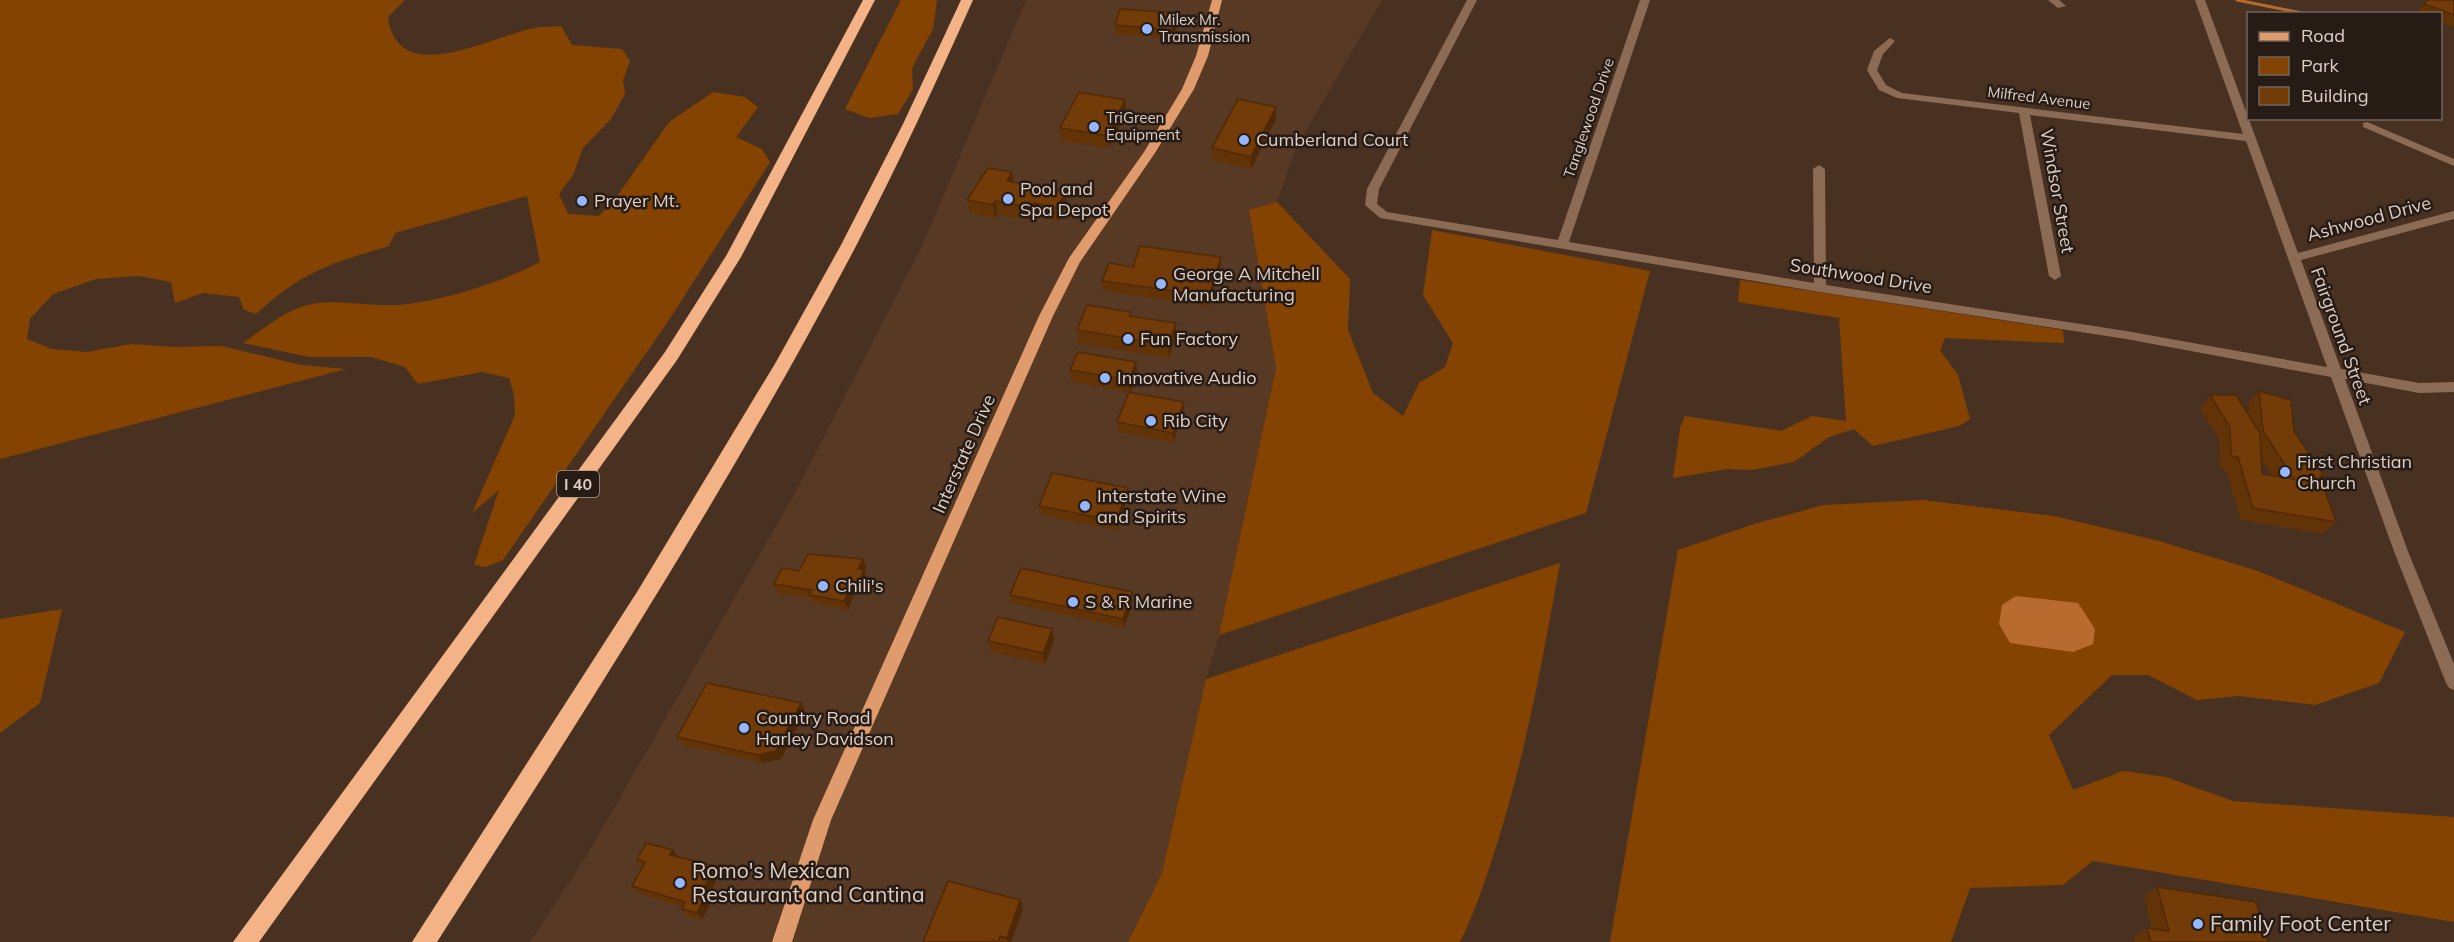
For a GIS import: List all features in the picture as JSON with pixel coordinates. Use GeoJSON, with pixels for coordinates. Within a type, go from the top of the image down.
{"type":"FeatureCollection","features":[{"type":"Feature","properties":{"kind":"highway","name":"I 40"},"geometry":{"type":"LineString","coordinates":[[245,942],[671,356],[733,257],[869,0]]}},
{"type":"Feature","properties":{"kind":"highway"},"geometry":{"type":"LineString","coordinates":[[424,942],[627,628],[744,433],[844,254],[902,139],[967,0]]}},
{"type":"Feature","properties":{"kind":"main road","name":"Interstate Drive"},"geometry":{"type":"LineString","coordinates":[[782,942],[822,820],[1046,316],[1074,261],[1149,153],[1188,89],[1202,56],[1217,0]]}},
{"type":"Feature","properties":{"kind":"street","name":"Southwood Drive"},"geometry":{"type":"LineString","coordinates":[[1472,0],[1373,189],[1371,205],[1384,215],[1820,288],[2126,335],[2419,388],[2454,387]]}},
{"type":"Feature","properties":{"kind":"street","name":"Tanglewood Drive"},"geometry":{"type":"LineString","coordinates":[[1562,246],[1645,0]]}},
{"type":"Feature","properties":{"kind":"street","name":"Fairground Street"},"geometry":{"type":"LineString","coordinates":[[2200,0],[2416,593],[2454,682]]}},
{"type":"Feature","properties":{"kind":"street","name":"Milfred Avenue"},"geometry":{"type":"LineString","coordinates":[[1890,41],[1878,53],[1872,70],[1877,85],[1887,92],[1901,96],[2251,138]]}},
{"type":"Feature","properties":{"kind":"street","name":"Windsor Street"},"geometry":{"type":"LineString","coordinates":[[2024,112],[2055,276]]}},
{"type":"Feature","properties":{"kind":"street"},"geometry":{"type":"LineString","coordinates":[[2367,125],[2454,163]]}},
{"type":"Feature","properties":{"kind":"street"},"geometry":{"type":"LineString","coordinates":[[1819,169],[1820,288]]}},
{"type":"Feature","properties":{"kind":"street","name":"Ashwood Drive"},"geometry":{"type":"LineString","coordinates":[[2294,258],[2454,215]]}},
{"type":"Feature","properties":{"kind":"shaded area"},"geometry":{"type":"Polygon","coordinates":[[[1026,0],[1382,0],[1297,146],[1277,202],[1249,211],[1276,368],[1219,635],[1206,679],[1162,873],[1128,942],[530,942],[587,855],[795,493],[922,246],[1026,0]]]}},
{"type":"Feature","properties":{"kind":"shaded area"},"geometry":{"type":"Polygon","coordinates":[[[2016,596],[2078,603],[2095,629],[2093,644],[2073,652],[2010,643],[1999,624],[2002,605],[2016,596]]]}},
{"type":"Feature","properties":{"kind":"green space"},"geometry":{"type":"Polygon","coordinates":[[[0,0],[405,0],[388,17],[395,39],[409,51],[427,55],[449,53],[534,28],[561,26],[572,45],[622,49],[630,61],[623,80],[625,94],[611,119],[583,148],[573,175],[559,194],[568,214],[599,216],[620,192],[669,122],[713,92],[745,97],[758,107],[736,137],[762,149],[770,162],[669,320],[503,560],[486,567],[474,565],[499,490],[472,513],[515,415],[514,395],[509,378],[482,372],[418,384],[405,367],[371,357],[309,357],[243,343],[284,315],[309,305],[333,302],[383,305],[412,303],[450,296],[525,270],[540,262],[527,196],[395,233],[389,246],[333,264],[303,278],[256,314],[244,310],[239,297],[203,293],[175,303],[171,282],[139,276],[96,279],[53,294],[30,319],[27,339],[52,349],[87,352],[131,344],[176,347],[221,346],[301,365],[346,369],[0,459],[0,0]]]}},
{"type":"Feature","properties":{"kind":"green space"},"geometry":{"type":"Polygon","coordinates":[[[901,0],[937,0],[933,29],[912,68],[913,89],[898,114],[869,118],[845,109],[901,0]]]}},
{"type":"Feature","properties":{"kind":"green space"},"geometry":{"type":"Polygon","coordinates":[[[1277,202],[1350,279],[1348,330],[1373,393],[1403,416],[1419,383],[1445,367],[1453,343],[1423,295],[1432,230],[1650,271],[1586,513],[1219,635],[1276,368],[1249,210],[1277,202]]]}},
{"type":"Feature","properties":{"kind":"green space"},"geometry":{"type":"Polygon","coordinates":[[[1740,280],[2063,330],[2064,343],[1945,338],[1940,350],[1958,375],[1970,419],[1959,426],[1873,446],[1854,429],[1829,437],[1794,462],[1752,470],[1727,469],[1673,478],[1680,428],[1685,416],[1781,431],[1812,416],[1846,421],[1839,318],[1738,302],[1740,280]]]}},
{"type":"Feature","properties":{"kind":"green space"},"geometry":{"type":"Polygon","coordinates":[[[1922,500],[2054,516],[2159,541],[2258,571],[2405,632],[2379,683],[2315,705],[2238,696],[2197,700],[2148,675],[2112,675],[2049,735],[2073,790],[2123,771],[2166,777],[2233,801],[2454,817],[2454,922],[2093,861],[2063,885],[1970,888],[1951,942],[1610,942],[1678,550],[1754,524],[1824,505],[1922,500]]]}},
{"type":"Feature","properties":{"kind":"green space"},"geometry":{"type":"Polygon","coordinates":[[[1560,563],[1517,775],[1485,882],[1460,942],[1128,942],[1162,873],[1206,679],[1560,563]]]}},
{"type":"Feature","properties":{"kind":"green space"},"geometry":{"type":"Polygon","coordinates":[[[62,609],[40,703],[0,733],[0,619],[62,609]]]}},
{"type":"Feature","properties":{"kind":"building"},"geometry":{"type":"Polygon","coordinates":[[[2427,0],[2454,0],[2454,15],[2424,4],[2427,0]]]}},
{"type":"Feature","properties":{"kind":"building"},"geometry":{"type":"Polygon","coordinates":[[[1120,9],[1178,13],[1172,30],[1115,25],[1120,9]]]}},
{"type":"Feature","properties":{"kind":"building"},"geometry":{"type":"Polygon","coordinates":[[[1079,92],[1125,100],[1108,136],[1060,128],[1079,92]]]}},
{"type":"Feature","properties":{"kind":"building","name":"Cumberland Court"},"geometry":{"type":"Polygon","coordinates":[[[1238,99],[1276,107],[1251,157],[1212,148],[1238,99]]]}},
{"type":"Feature","properties":{"kind":"building"},"geometry":{"type":"Polygon","coordinates":[[[988,168],[1012,172],[1007,181],[1066,192],[1057,208],[1034,203],[1032,208],[995,201],[993,205],[967,200],[988,168]]]}},
{"type":"Feature","properties":{"kind":"building","name":"George A Mitchell Manufacturing"},"geometry":{"type":"Polygon","coordinates":[[[1140,246],[1221,257],[1209,296],[1102,281],[1109,263],[1133,267],[1140,246]]]}},
{"type":"Feature","properties":{"kind":"building"},"geometry":{"type":"Polygon","coordinates":[[[1087,305],[1131,312],[1129,316],[1176,323],[1168,345],[1077,330],[1087,305]]]}},
{"type":"Feature","properties":{"kind":"building"},"geometry":{"type":"Polygon","coordinates":[[[1078,352],[1136,362],[1129,380],[1070,370],[1078,352]]]}},
{"type":"Feature","properties":{"kind":"building"},"geometry":{"type":"Polygon","coordinates":[[[2259,391],[2291,400],[2294,431],[2324,476],[2320,476],[2336,522],[2253,508],[2238,457],[2231,456],[2230,427],[2210,395],[2236,395],[2260,433],[2262,474],[2294,479],[2263,431],[2259,391]]]}},
{"type":"Feature","properties":{"kind":"building","name":"Rib City"},"geometry":{"type":"Polygon","coordinates":[[[1129,392],[1184,402],[1173,433],[1117,422],[1129,392]]]}},
{"type":"Feature","properties":{"kind":"building","name":"Interstate Wine and Spirits"},"geometry":{"type":"Polygon","coordinates":[[[1052,473],[1128,488],[1116,521],[1039,506],[1052,473]]]}},
{"type":"Feature","properties":{"kind":"building","name":"Chili's"},"geometry":{"type":"Polygon","coordinates":[[[808,554],[863,559],[858,569],[864,570],[857,585],[852,584],[844,601],[809,595],[812,590],[774,584],[782,568],[799,571],[808,554]]]}},
{"type":"Feature","properties":{"kind":"building","name":"S & R Marine"},"geometry":{"type":"Polygon","coordinates":[[[1021,568],[1132,592],[1123,619],[1010,595],[1021,568]]]}},
{"type":"Feature","properties":{"kind":"building"},"geometry":{"type":"Polygon","coordinates":[[[998,617],[1052,629],[1043,653],[988,641],[998,617]]]}},
{"type":"Feature","properties":{"kind":"building","name":"Country Road Harley Davidson"},"geometry":{"type":"Polygon","coordinates":[[[707,683],[801,703],[776,751],[758,755],[677,737],[707,683]]]}},
{"type":"Feature","properties":{"kind":"building","name":"Romo's Mexican Restaurant and Cantina"},"geometry":{"type":"Polygon","coordinates":[[[646,843],[673,850],[670,855],[715,866],[701,894],[705,895],[697,913],[682,909],[685,902],[632,886],[645,862],[637,860],[646,843]]]}},
{"type":"Feature","properties":{"kind":"building"},"geometry":{"type":"Polygon","coordinates":[[[948,881],[1020,900],[1007,938],[1000,936],[998,942],[923,942],[948,881]]]}},
{"type":"Feature","properties":{"kind":"building","name":"Family Foot Center"},"geometry":{"type":"Polygon","coordinates":[[[2157,887],[2256,902],[2268,942],[2151,942],[2147,928],[2169,931],[2157,887]]]}},
{"type":"Feature","properties":{"kind":"waterway"},"geometry":{"type":"LineString","coordinates":[[2237,0],[2297,12]]}},
{"type":"Feature","properties":{"kind":"place","name":"Milex Mr. Transmission"},"geometry":{"type":"Point","coordinates":[1147,29]}},
{"type":"Feature","properties":{"kind":"place","name":"TriGreen Equipment"},"geometry":{"type":"Point","coordinates":[1094,127]}},
{"type":"Feature","properties":{"kind":"place","name":"Cumberland Court"},"geometry":{"type":"Point","coordinates":[1244,140]}},
{"type":"Feature","properties":{"kind":"place","name":"Pool and Spa Depot"},"geometry":{"type":"Point","coordinates":[1008,199]}},
{"type":"Feature","properties":{"kind":"place","name":"Prayer Mt."},"geometry":{"type":"Point","coordinates":[582,201]}},
{"type":"Feature","properties":{"kind":"place","name":"George A Mitchell Manufacturing"},"geometry":{"type":"Point","coordinates":[1161,284]}},
{"type":"Feature","properties":{"kind":"place","name":"Fun Factory"},"geometry":{"type":"Point","coordinates":[1128,339]}},
{"type":"Feature","properties":{"kind":"place","name":"Innovative Audio"},"geometry":{"type":"Point","coordinates":[1105,378]}},
{"type":"Feature","properties":{"kind":"place","name":"Rib City"},"geometry":{"type":"Point","coordinates":[1151,421]}},
{"type":"Feature","properties":{"kind":"place","name":"First Christian Church"},"geometry":{"type":"Point","coordinates":[2285,472]}},
{"type":"Feature","properties":{"kind":"place","name":"Interstate Wine and Spirits"},"geometry":{"type":"Point","coordinates":[1085,506]}},
{"type":"Feature","properties":{"kind":"place","name":"Chili's"},"geometry":{"type":"Point","coordinates":[823,586]}},
{"type":"Feature","properties":{"kind":"place","name":"S & R Marine"},"geometry":{"type":"Point","coordinates":[1073,602]}},
{"type":"Feature","properties":{"kind":"place","name":"Country Road Harley Davidson"},"geometry":{"type":"Point","coordinates":[744,728]}},
{"type":"Feature","properties":{"kind":"place","name":"Romo's Mexican Restaurant and Cantina"},"geometry":{"type":"Point","coordinates":[680,883]}},
{"type":"Feature","properties":{"kind":"place","name":"Family Foot Center"},"geometry":{"type":"Point","coordinates":[2198,924]}}]}
